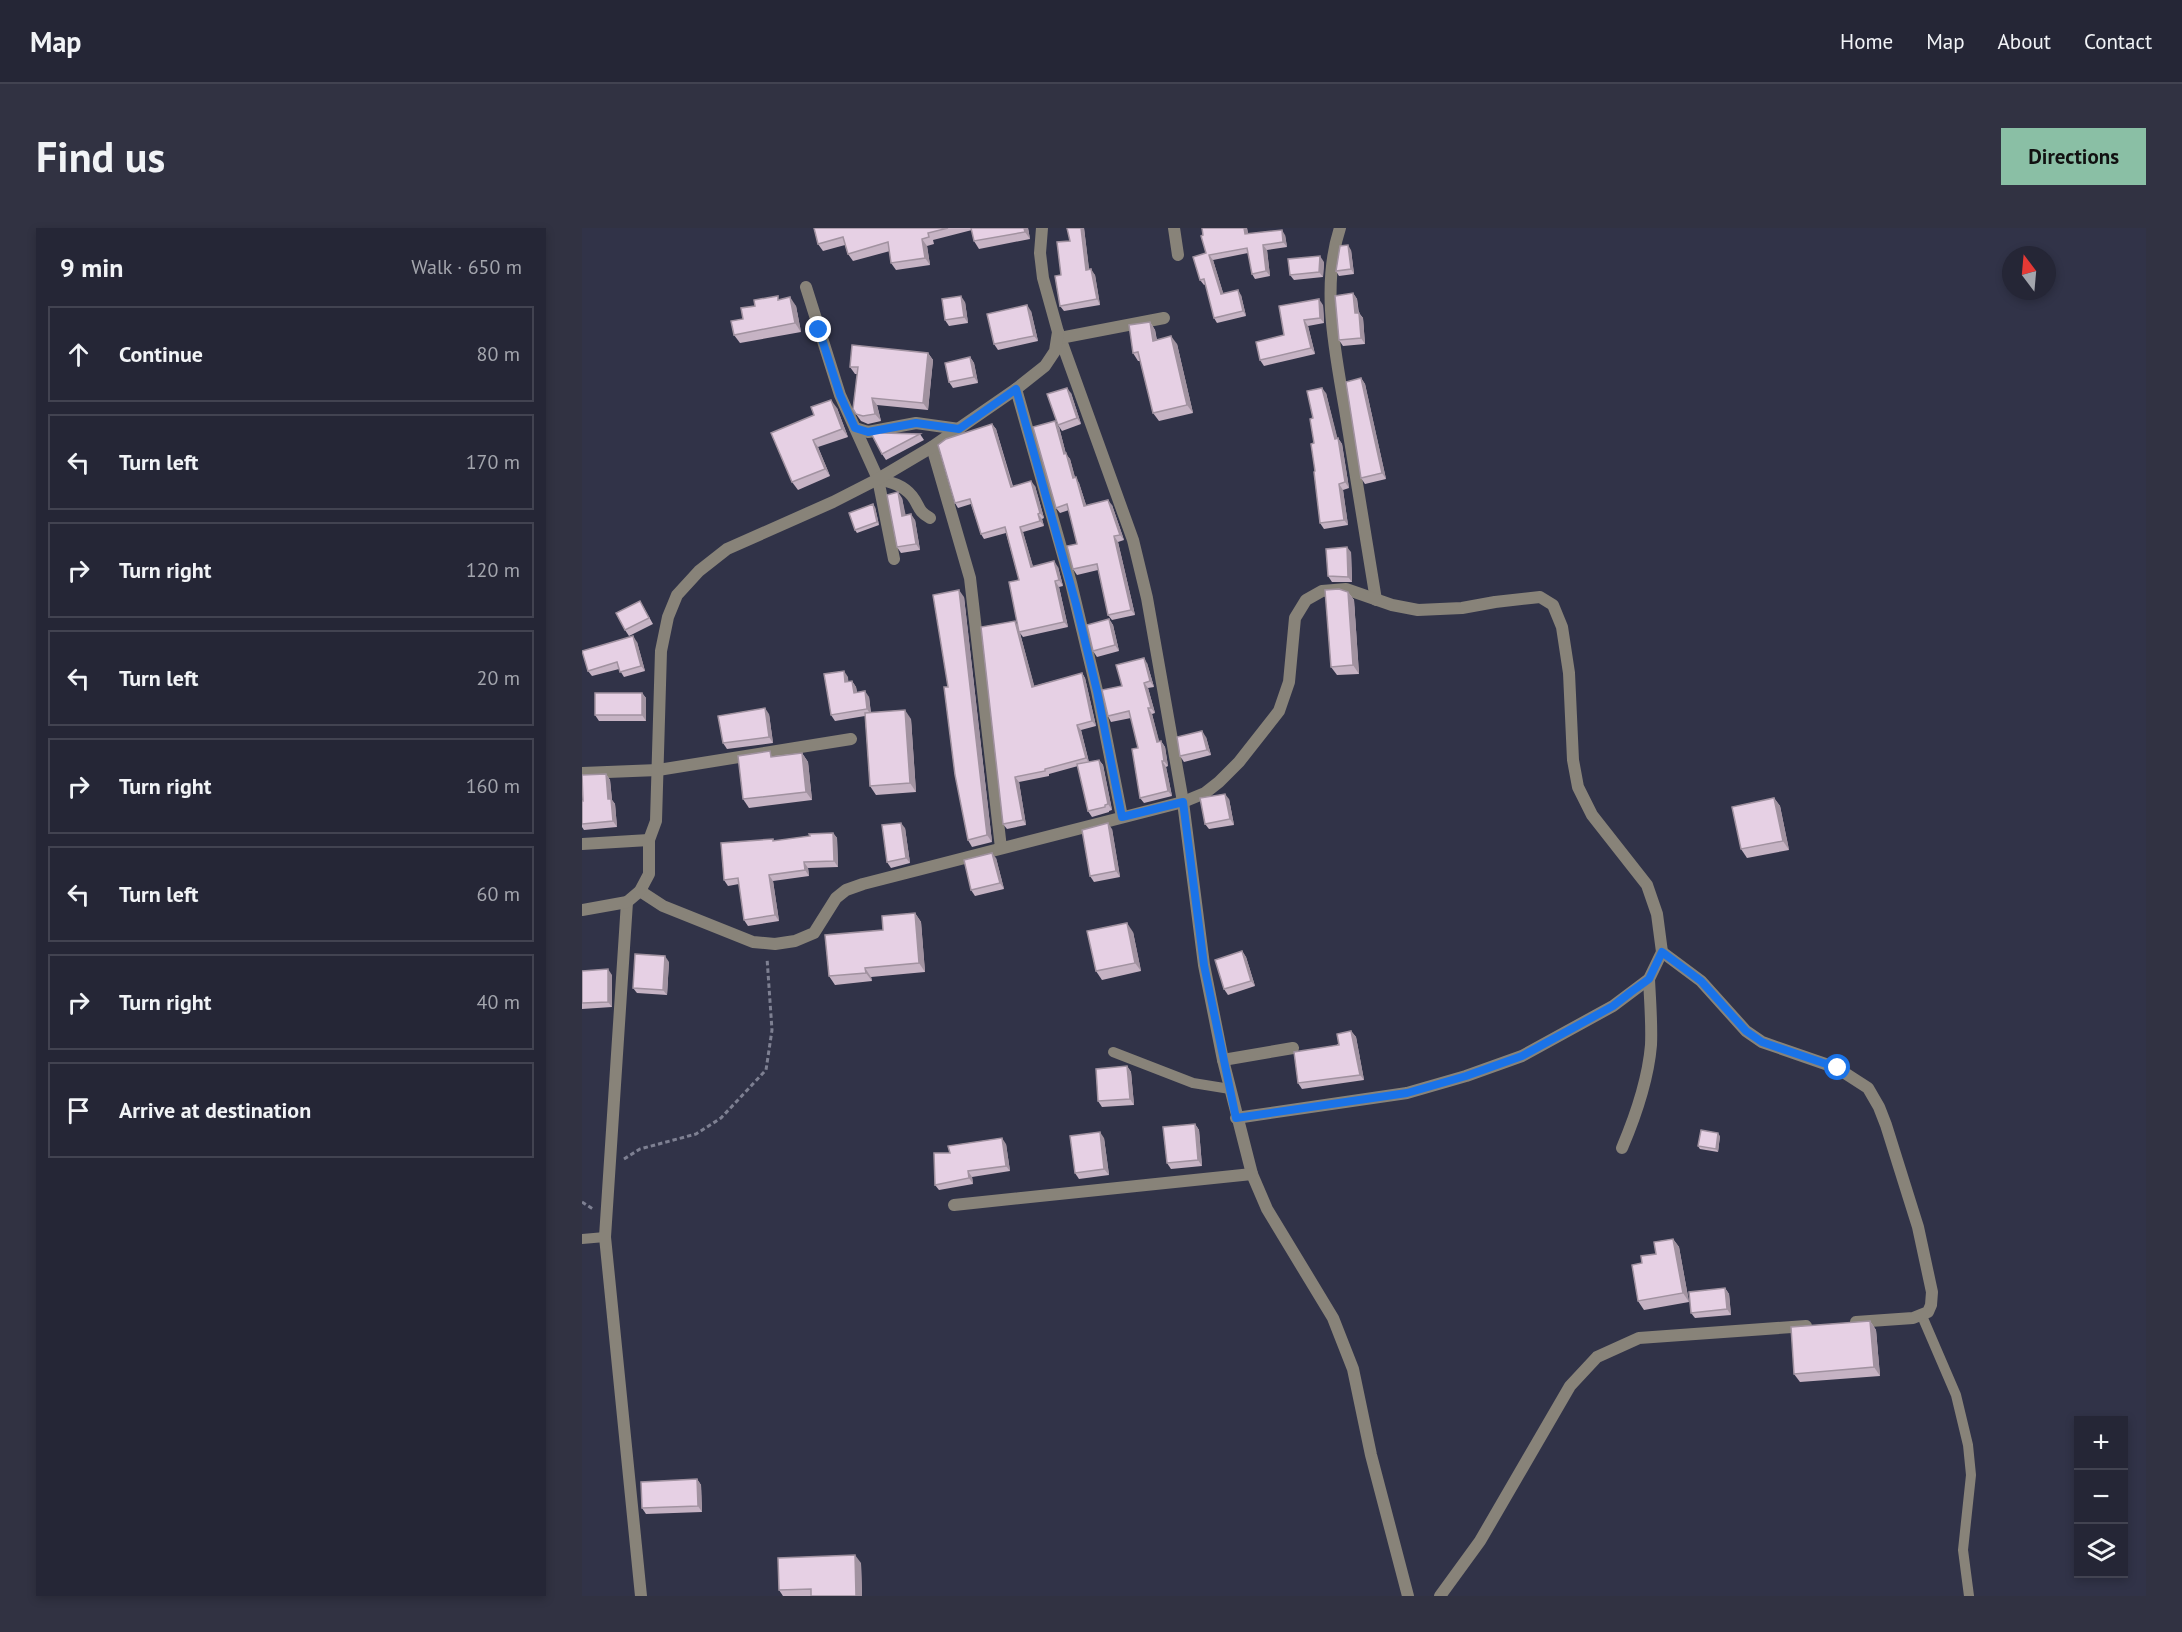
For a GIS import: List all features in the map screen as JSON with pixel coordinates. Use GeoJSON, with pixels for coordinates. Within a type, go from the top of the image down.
{"type":"FeatureCollection","features":[{"type":"Feature","properties":{"kind":"street"},"geometry":{"type":"LineString","coordinates":[[1042,228],[1040,253],[1043,278],[1059,335],[1133,540],[1162,674],[1169,732],[1183,802],[1204,965],[1236,1118],[1252,1174],[1267,1209],[1333,1318],[1353,1369],[1371,1455],[1408,1596]]}},
{"type":"Feature","properties":{"kind":"street"},"geometry":{"type":"LineString","coordinates":[[1174,228],[1178,255]]}},
{"type":"Feature","properties":{"kind":"street"},"geometry":{"type":"LineString","coordinates":[[1340,228],[1330,275],[1331,307],[1338,366],[1376,600]]}},
{"type":"Feature","properties":{"kind":"street"},"geometry":{"type":"LineString","coordinates":[[806,287],[832,372],[878,479],[894,559]]}},
{"type":"Feature","properties":{"kind":"street"},"geometry":{"type":"LineString","coordinates":[[1059,335],[1164,318]]}},
{"type":"Feature","properties":{"kind":"street"},"geometry":{"type":"LineString","coordinates":[[582,910],[627,902],[640,891],[649,874],[649,840],[656,821],[662,651],[668,617],[677,595],[699,571],[727,549],[833,502],[878,479],[959,429],[1045,366],[1055,351],[1059,335]]}},
{"type":"Feature","properties":{"kind":"street"},"geometry":{"type":"LineString","coordinates":[[1016,389],[1073,594],[1097,691],[1122,817]]}},
{"type":"Feature","properties":{"kind":"street"},"geometry":{"type":"LineString","coordinates":[[855,428],[868,432],[916,423],[959,429]]}},
{"type":"Feature","properties":{"kind":"street"},"geometry":{"type":"LineString","coordinates":[[932,447],[970,578],[1001,849]]}},
{"type":"Feature","properties":{"kind":"street"},"geometry":{"type":"LineString","coordinates":[[878,479],[893,482],[903,488],[911,495],[921,513],[930,518]]}},
{"type":"Feature","properties":{"kind":"street"},"geometry":{"type":"LineString","coordinates":[[640,891],[663,906],[753,942],[795,941],[814,933],[836,898],[846,890],[1183,802],[1205,793],[1239,762],[1279,711],[1289,682],[1295,618],[1306,600],[1322,591],[1346,589],[1392,605],[1418,610],[1462,608],[1540,597],[1553,605],[1562,627],[1569,673],[1573,760],[1578,787],[1592,815],[1647,885],[1657,914],[1662,952],[1649,979],[1613,1006],[1522,1056],[1466,1076],[1407,1093],[1236,1118]]}},
{"type":"Feature","properties":{"kind":"street"},"geometry":{"type":"LineString","coordinates":[[582,773],[658,770],[851,739]]}},
{"type":"Feature","properties":{"kind":"street"},"geometry":{"type":"LineString","coordinates":[[582,844],[649,840]]}},
{"type":"Feature","properties":{"kind":"street"},"geometry":{"type":"LineString","coordinates":[[627,902],[605,1237],[641,1596]]}},
{"type":"Feature","properties":{"kind":"street"},"geometry":{"type":"LineString","coordinates":[[1662,952],[1701,981],[1746,1031],[1762,1042],[1838,1068],[1868,1088],[1879,1107],[1918,1227],[1932,1292],[1931,1305],[1928,1312],[1922,1316],[1898,1320],[1842,1323]]}},
{"type":"Feature","properties":{"kind":"street"},"geometry":{"type":"LineString","coordinates":[[1622,1148],[1637,1113],[1647,1074],[1651,1044],[1649,979]]}},
{"type":"Feature","properties":{"kind":"street"},"geometry":{"type":"LineString","coordinates":[[1223,1060],[1293,1048]]}},
{"type":"Feature","properties":{"kind":"street"},"geometry":{"type":"LineString","coordinates":[[954,1205],[1252,1174]]}},
{"type":"Feature","properties":{"kind":"street"},"geometry":{"type":"LineString","coordinates":[[1440,1596],[1480,1541],[1570,1386],[1597,1357],[1639,1338],[1818,1325]]}},
{"type":"Feature","properties":{"kind":"lane"},"geometry":{"type":"LineString","coordinates":[[1113,1052],[1193,1083],[1230,1089]]}},
{"type":"Feature","properties":{"kind":"lane"},"geometry":{"type":"LineString","coordinates":[[582,1239],[605,1237]]}},
{"type":"Feature","properties":{"kind":"lane"},"geometry":{"type":"LineString","coordinates":[[1922,1316],[1956,1395],[1968,1445],[1971,1475],[1963,1550],[1969,1596]]}},
{"type":"Feature","properties":{"kind":"path"},"geometry":{"type":"LineString","coordinates":[[609,1167],[640,1149],[696,1134],[721,1118],[766,1070],[772,1030],[766,943]]}},
{"type":"Feature","properties":{"kind":"building"},"geometry":{"type":"Polygon","coordinates":[[[814,228],[948,228],[928,233],[929,237],[922,239],[925,258],[891,263],[888,242],[848,254],[843,237],[818,244],[814,228]]]}},
{"type":"Feature","properties":{"kind":"building"},"geometry":{"type":"Polygon","coordinates":[[[971,228],[1024,228],[1025,232],[974,241],[971,228]]]}},
{"type":"Feature","properties":{"kind":"building"},"geometry":{"type":"Polygon","coordinates":[[[1067,228],[1081,228],[1086,270],[1091,269],[1097,299],[1060,306],[1055,276],[1061,275],[1057,242],[1070,241],[1067,228]]]}},
{"type":"Feature","properties":{"kind":"building"},"geometry":{"type":"Polygon","coordinates":[[[1202,228],[1244,228],[1245,234],[1282,230],[1283,242],[1263,245],[1266,271],[1252,274],[1247,248],[1209,255],[1221,294],[1238,290],[1243,311],[1214,318],[1204,279],[1200,280],[1193,257],[1206,253],[1201,236],[1203,235],[1202,228]]]}},
{"type":"Feature","properties":{"kind":"building"},"geometry":{"type":"Polygon","coordinates":[[[1348,245],[1351,269],[1336,271],[1340,246],[1348,245]]]}},
{"type":"Feature","properties":{"kind":"building"},"geometry":{"type":"Polygon","coordinates":[[[1320,256],[1319,272],[1290,275],[1288,259],[1320,256]]]}},
{"type":"Feature","properties":{"kind":"building"},"geometry":{"type":"Polygon","coordinates":[[[1353,293],[1355,313],[1359,313],[1361,338],[1339,340],[1335,296],[1353,293]]]}},
{"type":"Feature","properties":{"kind":"building"},"geometry":{"type":"Polygon","coordinates":[[[778,296],[778,300],[790,297],[795,323],[734,335],[731,321],[743,319],[741,308],[755,306],[754,300],[778,296]]]}},
{"type":"Feature","properties":{"kind":"building"},"geometry":{"type":"Polygon","coordinates":[[[961,296],[964,317],[945,320],[942,299],[961,296]]]}},
{"type":"Feature","properties":{"kind":"building"},"geometry":{"type":"Polygon","coordinates":[[[1319,299],[1320,318],[1304,320],[1311,348],[1260,360],[1256,342],[1284,335],[1279,306],[1319,299]]]}},
{"type":"Feature","properties":{"kind":"building"},"geometry":{"type":"Polygon","coordinates":[[[1027,305],[1034,336],[994,344],[987,314],[1027,305]]]}},
{"type":"Feature","properties":{"kind":"building"},"geometry":{"type":"Polygon","coordinates":[[[1150,322],[1153,341],[1171,336],[1187,405],[1153,413],[1138,352],[1133,353],[1129,325],[1150,322]]]}},
{"type":"Feature","properties":{"kind":"building"},"geometry":{"type":"Polygon","coordinates":[[[852,345],[928,353],[923,403],[872,398],[875,414],[863,416],[856,414],[853,409],[858,367],[850,367],[852,345]]]}},
{"type":"Feature","properties":{"kind":"building"},"geometry":{"type":"Polygon","coordinates":[[[970,357],[974,377],[949,382],[945,363],[970,357]]]}},
{"type":"Feature","properties":{"kind":"building"},"geometry":{"type":"Polygon","coordinates":[[[1361,378],[1382,473],[1361,478],[1346,382],[1361,378]]]}},
{"type":"Feature","properties":{"kind":"building"},"geometry":{"type":"Polygon","coordinates":[[[1067,388],[1077,418],[1058,425],[1047,394],[1067,388]]]}},
{"type":"Feature","properties":{"kind":"building"},"geometry":{"type":"Polygon","coordinates":[[[1322,388],[1335,439],[1338,438],[1345,482],[1339,484],[1344,520],[1320,523],[1311,444],[1314,443],[1310,419],[1313,418],[1307,391],[1322,388]]]}},
{"type":"Feature","properties":{"kind":"building"},"geometry":{"type":"Polygon","coordinates":[[[831,400],[842,429],[813,440],[825,469],[792,482],[771,433],[814,415],[811,407],[831,400]]]}},
{"type":"Feature","properties":{"kind":"building"},"geometry":{"type":"Polygon","coordinates":[[[1055,421],[1064,454],[1066,453],[1073,478],[1076,477],[1084,506],[1108,500],[1120,535],[1114,536],[1131,610],[1108,615],[1097,564],[1073,569],[1067,546],[1077,544],[1067,504],[1056,508],[1033,427],[1055,421]]]}},
{"type":"Feature","properties":{"kind":"building"},"geometry":{"type":"Polygon","coordinates":[[[992,424],[1011,487],[1031,481],[1040,521],[1020,527],[1031,567],[1054,561],[1059,580],[1055,581],[1064,622],[1019,632],[1009,582],[1019,580],[1005,527],[981,534],[970,499],[955,503],[938,445],[946,439],[992,424]]]}},
{"type":"Feature","properties":{"kind":"building"},"geometry":{"type":"Polygon","coordinates":[[[871,433],[920,434],[882,454],[871,433]]]}},
{"type":"Feature","properties":{"kind":"building"},"geometry":{"type":"Polygon","coordinates":[[[898,492],[902,516],[911,514],[916,544],[897,547],[887,495],[898,492]]]}},
{"type":"Feature","properties":{"kind":"building"},"geometry":{"type":"Polygon","coordinates":[[[873,504],[877,522],[855,530],[849,513],[873,504]]]}},
{"type":"Feature","properties":{"kind":"building"},"geometry":{"type":"Polygon","coordinates":[[[1347,547],[1348,577],[1328,576],[1326,549],[1347,547]]]}},
{"type":"Feature","properties":{"kind":"building"},"geometry":{"type":"Polygon","coordinates":[[[1339,589],[1348,592],[1353,665],[1331,667],[1325,590],[1339,589]]]}},
{"type":"Feature","properties":{"kind":"building"},"geometry":{"type":"Polygon","coordinates":[[[959,590],[987,835],[968,840],[955,775],[944,687],[948,687],[933,595],[959,590]]]}},
{"type":"Feature","properties":{"kind":"building"},"geometry":{"type":"Polygon","coordinates":[[[640,601],[649,618],[625,630],[616,613],[640,601]]]}},
{"type":"Feature","properties":{"kind":"building"},"geometry":{"type":"Polygon","coordinates":[[[1109,619],[1115,645],[1093,651],[1087,625],[1109,619]]]}},
{"type":"Feature","properties":{"kind":"building"},"geometry":{"type":"Polygon","coordinates":[[[1015,621],[1032,687],[1082,673],[1092,721],[1077,725],[1086,758],[1045,769],[1045,771],[1015,777],[1023,820],[1003,824],[981,627],[1015,621]]]}},
{"type":"Feature","properties":{"kind":"building"},"geometry":{"type":"Polygon","coordinates":[[[633,636],[641,666],[620,672],[617,662],[588,671],[582,651],[633,636]]]}},
{"type":"Feature","properties":{"kind":"building"},"geometry":{"type":"Polygon","coordinates":[[[1144,658],[1150,681],[1144,683],[1151,708],[1148,708],[1157,742],[1161,741],[1168,791],[1140,798],[1132,749],[1138,748],[1129,711],[1108,716],[1102,690],[1122,686],[1116,665],[1144,658]]]}},
{"type":"Feature","properties":{"kind":"building"},"geometry":{"type":"Polygon","coordinates":[[[844,671],[845,682],[852,681],[854,693],[865,691],[867,709],[831,715],[824,674],[844,671]]]}},
{"type":"Feature","properties":{"kind":"building"},"geometry":{"type":"Polygon","coordinates":[[[595,693],[642,693],[642,715],[595,715],[595,693]]]}},
{"type":"Feature","properties":{"kind":"building"},"geometry":{"type":"Polygon","coordinates":[[[765,708],[769,737],[723,743],[718,716],[765,708]]]}},
{"type":"Feature","properties":{"kind":"building"},"geometry":{"type":"Polygon","coordinates":[[[905,710],[910,783],[870,786],[865,713],[905,710]]]}},
{"type":"Feature","properties":{"kind":"building"},"geometry":{"type":"Polygon","coordinates":[[[1202,731],[1207,750],[1180,756],[1177,737],[1202,731]]]}},
{"type":"Feature","properties":{"kind":"building"},"geometry":{"type":"Polygon","coordinates":[[[770,751],[771,757],[802,753],[806,792],[743,799],[738,756],[770,751]]]}},
{"type":"Feature","properties":{"kind":"building"},"geometry":{"type":"Polygon","coordinates":[[[1099,760],[1108,804],[1105,807],[1088,811],[1077,764],[1099,760]]]}},
{"type":"Feature","properties":{"kind":"building"},"geometry":{"type":"Polygon","coordinates":[[[606,774],[613,821],[582,824],[582,775],[606,774]]]}},
{"type":"Feature","properties":{"kind":"building"},"geometry":{"type":"Polygon","coordinates":[[[1225,794],[1230,819],[1205,824],[1200,798],[1225,794]]]}},
{"type":"Feature","properties":{"kind":"building"},"geometry":{"type":"Polygon","coordinates":[[[1774,798],[1783,841],[1741,849],[1732,807],[1774,798]]]}},
{"type":"Feature","properties":{"kind":"building"},"geometry":{"type":"Polygon","coordinates":[[[901,823],[906,858],[887,862],[882,825],[901,823]]]}},
{"type":"Feature","properties":{"kind":"building"},"geometry":{"type":"Polygon","coordinates":[[[1108,823],[1116,871],[1090,876],[1082,830],[1108,823]]]}},
{"type":"Feature","properties":{"kind":"building"},"geometry":{"type":"Polygon","coordinates":[[[833,833],[834,861],[804,862],[805,870],[769,875],[775,915],[744,920],[738,878],[724,880],[721,843],[773,839],[773,841],[810,836],[809,834],[833,833]]]}},
{"type":"Feature","properties":{"kind":"building"},"geometry":{"type":"Polygon","coordinates":[[[992,853],[1000,883],[971,890],[964,860],[992,853]]]}},
{"type":"Feature","properties":{"kind":"building"},"geometry":{"type":"Polygon","coordinates":[[[915,913],[919,963],[865,968],[866,973],[829,976],[825,935],[883,930],[882,916],[915,913]]]}},
{"type":"Feature","properties":{"kind":"building"},"geometry":{"type":"Polygon","coordinates":[[[1127,923],[1135,963],[1096,971],[1087,931],[1127,923]]]}},
{"type":"Feature","properties":{"kind":"building"},"geometry":{"type":"Polygon","coordinates":[[[1242,951],[1251,981],[1224,989],[1215,960],[1242,951]]]}},
{"type":"Feature","properties":{"kind":"building"},"geometry":{"type":"Polygon","coordinates":[[[635,954],[665,956],[663,990],[633,988],[635,954]]]}},
{"type":"Feature","properties":{"kind":"building"},"geometry":{"type":"Polygon","coordinates":[[[608,969],[608,1002],[582,1003],[582,971],[608,969]]]}},
{"type":"Feature","properties":{"kind":"building"},"geometry":{"type":"Polygon","coordinates":[[[1351,1031],[1360,1075],[1298,1083],[1294,1052],[1339,1045],[1337,1034],[1351,1031]]]}},
{"type":"Feature","properties":{"kind":"building"},"geometry":{"type":"Polygon","coordinates":[[[1127,1066],[1130,1099],[1098,1101],[1096,1069],[1127,1066]]]}},
{"type":"Feature","properties":{"kind":"building"},"geometry":{"type":"Polygon","coordinates":[[[1195,1124],[1198,1160],[1167,1163],[1163,1127],[1195,1124]]]}},
{"type":"Feature","properties":{"kind":"building"},"geometry":{"type":"Polygon","coordinates":[[[1701,1130],[1718,1133],[1716,1149],[1698,1146],[1701,1130]]]}},
{"type":"Feature","properties":{"kind":"building"},"geometry":{"type":"Polygon","coordinates":[[[1100,1132],[1104,1169],[1075,1173],[1070,1136],[1100,1132]]]}},
{"type":"Feature","properties":{"kind":"building"},"geometry":{"type":"Polygon","coordinates":[[[1002,1138],[1006,1166],[968,1171],[969,1178],[935,1185],[934,1153],[950,1153],[948,1146],[1002,1138]]]}},
{"type":"Feature","properties":{"kind":"building"},"geometry":{"type":"Polygon","coordinates":[[[1673,1239],[1683,1293],[1638,1301],[1632,1265],[1642,1263],[1641,1256],[1656,1254],[1654,1242],[1673,1239]]]}},
{"type":"Feature","properties":{"kind":"building"},"geometry":{"type":"Polygon","coordinates":[[[1725,1288],[1727,1309],[1691,1313],[1689,1292],[1725,1288]]]}},
{"type":"Feature","properties":{"kind":"building"},"geometry":{"type":"Polygon","coordinates":[[[1870,1321],[1874,1367],[1794,1374],[1791,1327],[1870,1321]]]}},
{"type":"Feature","properties":{"kind":"building"},"geometry":{"type":"Polygon","coordinates":[[[697,1479],[698,1506],[642,1508],[641,1482],[697,1479]]]}},
{"type":"Feature","properties":{"kind":"building"},"geometry":{"type":"Polygon","coordinates":[[[855,1555],[856,1596],[811,1596],[811,1589],[779,1590],[778,1558],[855,1555]]]}},
{"type":"Feature","properties":{"kind":"route"},"geometry":{"type":"LineString","coordinates":[[819,330],[840,395],[855,428],[868,432],[916,423],[959,429],[1016,389],[1071,583],[1097,691],[1122,817],[1183,802],[1204,965],[1236,1118],[1407,1093],[1466,1076],[1522,1056],[1613,1006],[1649,979],[1662,952],[1701,981],[1746,1031],[1762,1042],[1838,1068]]}}]}
